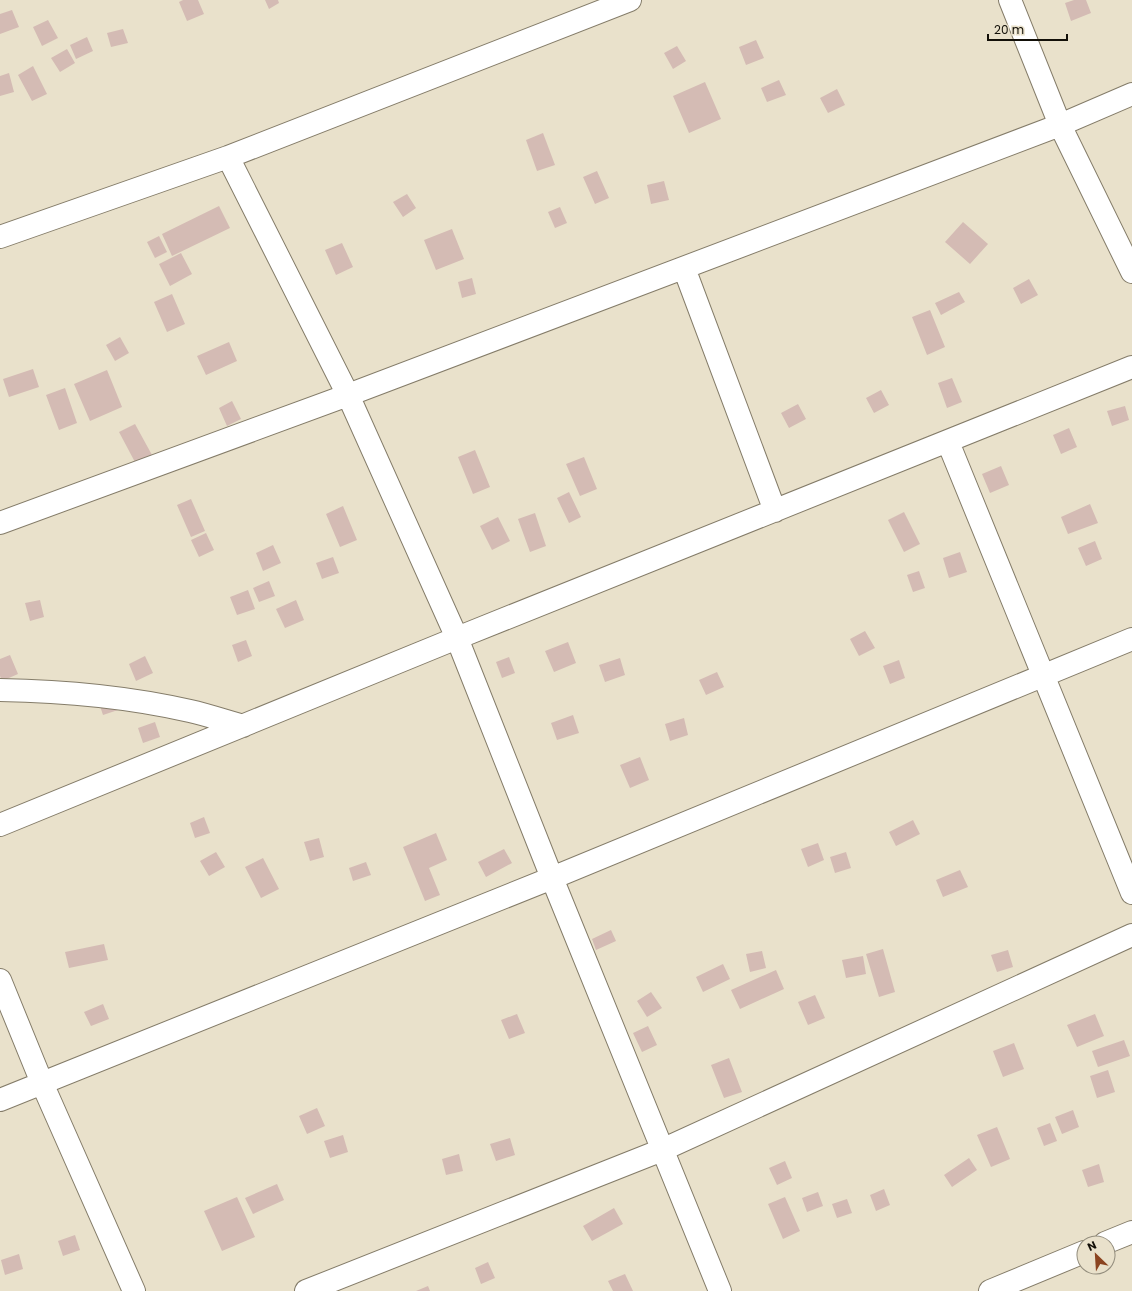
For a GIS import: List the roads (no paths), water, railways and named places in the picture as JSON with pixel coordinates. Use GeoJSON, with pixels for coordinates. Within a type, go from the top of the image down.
{"type":"FeatureCollection","features":[{"type":"Feature","properties":{"kind":"street"},"geometry":{"type":"LineString","coordinates":[[0,236],[228,157],[630,0]]}},
{"type":"Feature","properties":{"kind":"street"},"geometry":{"type":"LineString","coordinates":[[1010,0],[1060,125],[1132,272]]}},
{"type":"Feature","properties":{"kind":"street"},"geometry":{"type":"LineString","coordinates":[[0,524],[684,268],[1060,125],[1132,94]]}},
{"type":"Feature","properties":{"kind":"street"},"geometry":{"type":"LineString","coordinates":[[228,157],[348,395],[457,638],[552,878],[720,1291]]}},
{"type":"Feature","properties":{"kind":"street"},"geometry":{"type":"LineString","coordinates":[[684,268],[774,511]]}},
{"type":"Feature","properties":{"kind":"street"},"geometry":{"type":"LineString","coordinates":[[0,826],[457,638],[1132,367]]}},
{"type":"Feature","properties":{"kind":"street"},"geometry":{"type":"LineString","coordinates":[[948,442],[1132,893]]}},
{"type":"Feature","properties":{"kind":"street"},"geometry":{"type":"LineString","coordinates":[[0,1100],[552,878],[1132,640]]}},
{"type":"Feature","properties":{"kind":"street"},"geometry":{"type":"LineString","coordinates":[[0,690],[34,691],[125,700],[191,711],[243,726]]}},
{"type":"Feature","properties":{"kind":"street"},"geometry":{"type":"LineString","coordinates":[[306,1291],[662,1150],[1132,935]]}},
{"type":"Feature","properties":{"kind":"street"},"geometry":{"type":"LineString","coordinates":[[0,980],[42,1083],[134,1291]]}},
{"type":"Feature","properties":{"kind":"street"},"geometry":{"type":"LineString","coordinates":[[1116,1239],[1132,1232]]}},
{"type":"Feature","properties":{"kind":"street"},"geometry":{"type":"LineString","coordinates":[[990,1291],[1076,1255]]}}]}
